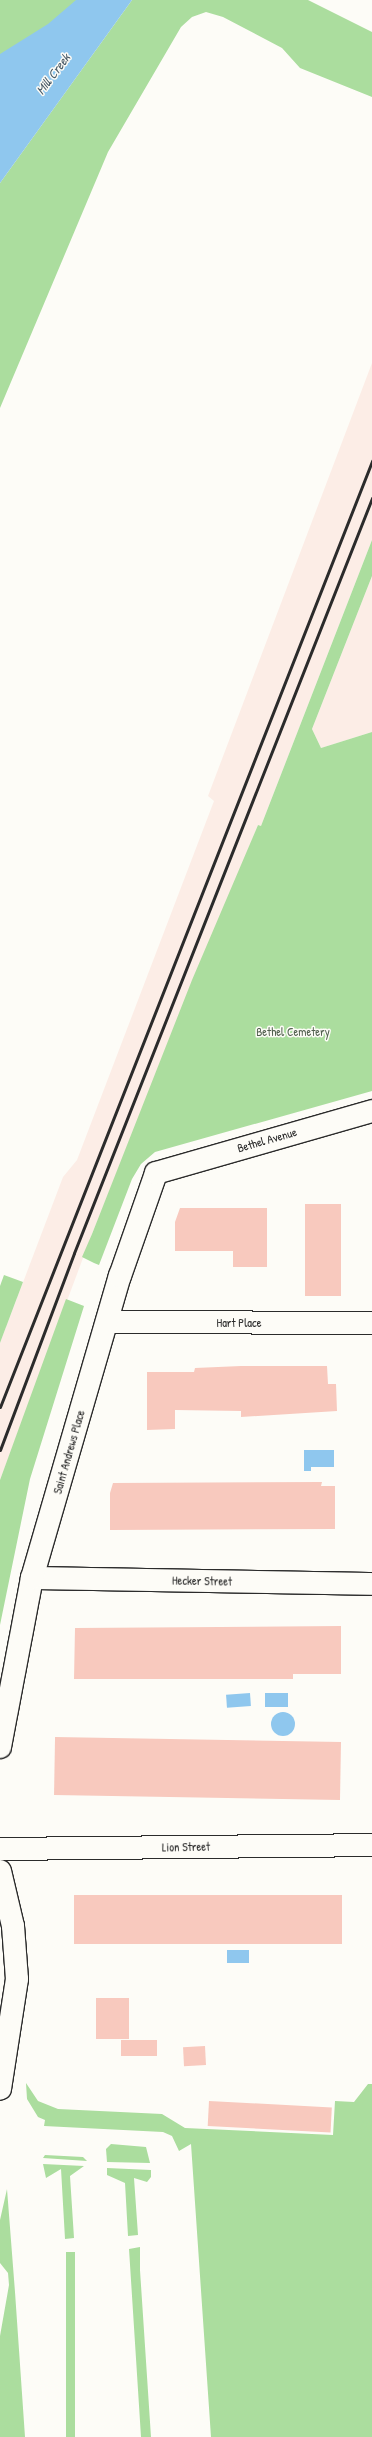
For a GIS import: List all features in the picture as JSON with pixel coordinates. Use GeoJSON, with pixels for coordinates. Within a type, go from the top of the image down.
{"type":"FeatureCollection","features":[{"type":"Feature","properties":{"kind":"street","name":"Bethel Avenue"},"geometry":{"type":"LineString","coordinates":[[162,1169],[372,1110]]}},
{"type":"Feature","properties":{"kind":"street","name":"Saint Andrews Place"},"geometry":{"type":"LineString","coordinates":[[0,1744],[32,1578],[107,1322],[154,1179],[162,1169]]}},
{"type":"Feature","properties":{"kind":"street","name":"Hart Place"},"geometry":{"type":"LineString","coordinates":[[107,1322],[372,1323]]}},
{"type":"Feature","properties":{"kind":"street","name":"Hecker Street"},"geometry":{"type":"LineString","coordinates":[[32,1578],[372,1584]]}},
{"type":"Feature","properties":{"kind":"street","name":"Lion Street"},"geometry":{"type":"LineString","coordinates":[[0,1849],[372,1845]]}},
{"type":"Feature","properties":{"kind":"street"},"geometry":{"type":"LineString","coordinates":[[0,1871],[13,1926],[17,1979],[0,2089]]}},
{"type":"Feature","properties":{"kind":"shaded area"},"geometry":{"type":"Polygon","coordinates":[[[372,363],[372,540],[261,826],[258,825],[92,1234],[0,1480],[0,1343],[63,1177],[77,1160],[214,801],[208,796],[372,363]]]}},
{"type":"Feature","properties":{"kind":"shaded area"},"geometry":{"type":"Polygon","coordinates":[[[372,576],[372,732],[321,748],[312,729],[372,576]]]}},
{"type":"Feature","properties":{"kind":"green space"},"geometry":{"type":"Polygon","coordinates":[[[0,0],[91,0],[0,88],[0,0]]]}},
{"type":"Feature","properties":{"kind":"green space"},"geometry":{"type":"Polygon","coordinates":[[[132,0],[308,0],[372,32],[372,97],[300,68],[282,48],[223,17],[206,12],[192,17],[181,27],[108,152],[0,408],[0,183],[132,0]]]}},
{"type":"Feature","properties":{"kind":"green space","name":"Bethel Cemetery"},"geometry":{"type":"Polygon","coordinates":[[[372,540],[372,576],[312,729],[321,748],[372,732],[372,1091],[155,1152],[141,1164],[132,1179],[99,1265],[82,1257],[192,980],[258,825],[261,826],[372,540]]]}},
{"type":"Feature","properties":{"kind":"green space"},"geometry":{"type":"Polygon","coordinates":[[[4,1275],[23,1282],[0,1343],[0,1286],[4,1275]]]}},
{"type":"Feature","properties":{"kind":"green space"},"geometry":{"type":"Polygon","coordinates":[[[66,1299],[84,1306],[30,1479],[0,1625],[0,1480],[66,1299]]]}},
{"type":"Feature","properties":{"kind":"green space"},"geometry":{"type":"Polygon","coordinates":[[[26,2083],[38,2101],[58,2109],[162,2114],[185,2128],[333,2135],[335,2101],[354,2102],[368,2084],[372,2084],[372,2437],[211,2437],[191,2144],[179,2151],[172,2136],[163,2132],[44,2126],[45,2120],[38,2117],[27,2099],[26,2083]]]}},
{"type":"Feature","properties":{"kind":"green space"},"geometry":{"type":"Polygon","coordinates":[[[111,2144],[146,2147],[150,2163],[107,2162],[106,2149],[111,2144]]]}},
{"type":"Feature","properties":{"kind":"green space"},"geometry":{"type":"Polygon","coordinates":[[[45,2155],[83,2157],[87,2161],[43,2158],[45,2155]]]}},
{"type":"Feature","properties":{"kind":"green space"},"geometry":{"type":"Polygon","coordinates":[[[43,2164],[84,2166],[70,2176],[74,2238],[65,2239],[61,2169],[46,2178],[43,2164]]]}},
{"type":"Feature","properties":{"kind":"green space"},"geometry":{"type":"Polygon","coordinates":[[[107,2168],[151,2170],[151,2177],[147,2182],[134,2178],[138,2235],[128,2236],[125,2183],[107,2175],[107,2168]]]}},
{"type":"Feature","properties":{"kind":"green space"},"geometry":{"type":"Polygon","coordinates":[[[7,2189],[25,2437],[0,2437],[0,2336],[9,2285],[8,2273],[0,2263],[0,2220],[7,2189]]]}},
{"type":"Feature","properties":{"kind":"green space"},"geometry":{"type":"Polygon","coordinates":[[[140,2247],[140,2270],[151,2437],[141,2437],[129,2249],[140,2247]]]}},
{"type":"Feature","properties":{"kind":"green space"},"geometry":{"type":"Polygon","coordinates":[[[66,2252],[75,2252],[75,2437],[66,2437],[66,2252]]]}},
{"type":"Feature","properties":{"kind":"water","name":"Mill Creek"},"geometry":{"type":"Polygon","coordinates":[[[76,0],[132,0],[0,183],[0,54],[48,24],[76,0]]]}},
{"type":"Feature","properties":{"kind":"water"},"geometry":{"type":"Polygon","coordinates":[[[304,1450],[334,1450],[334,1467],[311,1467],[311,1471],[304,1471],[304,1450]]]}},
{"type":"Feature","properties":{"kind":"water"},"geometry":{"type":"Polygon","coordinates":[[[250,1693],[251,1706],[227,1708],[226,1695],[250,1693]]]}},
{"type":"Feature","properties":{"kind":"water"},"geometry":{"type":"Polygon","coordinates":[[[265,1693],[288,1693],[288,1707],[265,1707],[265,1693]]]}},
{"type":"Feature","properties":{"kind":"water"},"geometry":{"type":"Polygon","coordinates":[[[283,1712],[291,1716],[295,1724],[291,1732],[283,1736],[275,1732],[271,1724],[275,1716],[283,1712]]]}},
{"type":"Feature","properties":{"kind":"water"},"geometry":{"type":"Polygon","coordinates":[[[227,1950],[249,1950],[249,1963],[227,1963],[227,1950]]]}},
{"type":"Feature","properties":{"kind":"building"},"geometry":{"type":"Polygon","coordinates":[[[305,1204],[341,1204],[341,1296],[305,1296],[305,1204]]]}},
{"type":"Feature","properties":{"kind":"building"},"geometry":{"type":"Polygon","coordinates":[[[180,1208],[267,1208],[267,1267],[233,1267],[233,1251],[175,1251],[175,1222],[180,1208]]]}},
{"type":"Feature","properties":{"kind":"building"},"geometry":{"type":"Polygon","coordinates":[[[241,1366],[327,1366],[328,1384],[336,1384],[337,1411],[241,1417],[241,1411],[175,1410],[175,1429],[147,1430],[147,1372],[194,1372],[195,1368],[241,1366]]]}},
{"type":"Feature","properties":{"kind":"building"},"geometry":{"type":"Polygon","coordinates":[[[322,1482],[321,1486],[335,1486],[335,1529],[110,1530],[110,1493],[113,1483],[322,1482]]]}},
{"type":"Feature","properties":{"kind":"building"},"geometry":{"type":"Polygon","coordinates":[[[341,1626],[341,1674],[293,1674],[293,1679],[74,1679],[75,1628],[341,1626]]]}},
{"type":"Feature","properties":{"kind":"building"},"geometry":{"type":"Polygon","coordinates":[[[55,1737],[341,1742],[340,1800],[54,1795],[55,1737]]]}},
{"type":"Feature","properties":{"kind":"building"},"geometry":{"type":"Polygon","coordinates":[[[74,1895],[342,1895],[342,1944],[74,1944],[74,1895]]]}},
{"type":"Feature","properties":{"kind":"building"},"geometry":{"type":"Polygon","coordinates":[[[96,1998],[129,1998],[129,2039],[96,2039],[96,1998]]]}},
{"type":"Feature","properties":{"kind":"building"},"geometry":{"type":"Polygon","coordinates":[[[121,2040],[157,2040],[157,2056],[121,2056],[121,2040]]]}},
{"type":"Feature","properties":{"kind":"building"},"geometry":{"type":"Polygon","coordinates":[[[205,2046],[206,2065],[184,2066],[183,2047],[205,2046]]]}},
{"type":"Feature","properties":{"kind":"building"},"geometry":{"type":"Polygon","coordinates":[[[209,2101],[332,2107],[331,2132],[208,2126],[209,2101]]]}},
{"type":"Feature","properties":{"kind":"railway"},"geometry":{"type":"LineString","coordinates":[[0,1407],[372,461]]}},
{"type":"Feature","properties":{"kind":"railway"},"geometry":{"type":"LineString","coordinates":[[0,1450],[74,1253],[372,498]]}}]}
